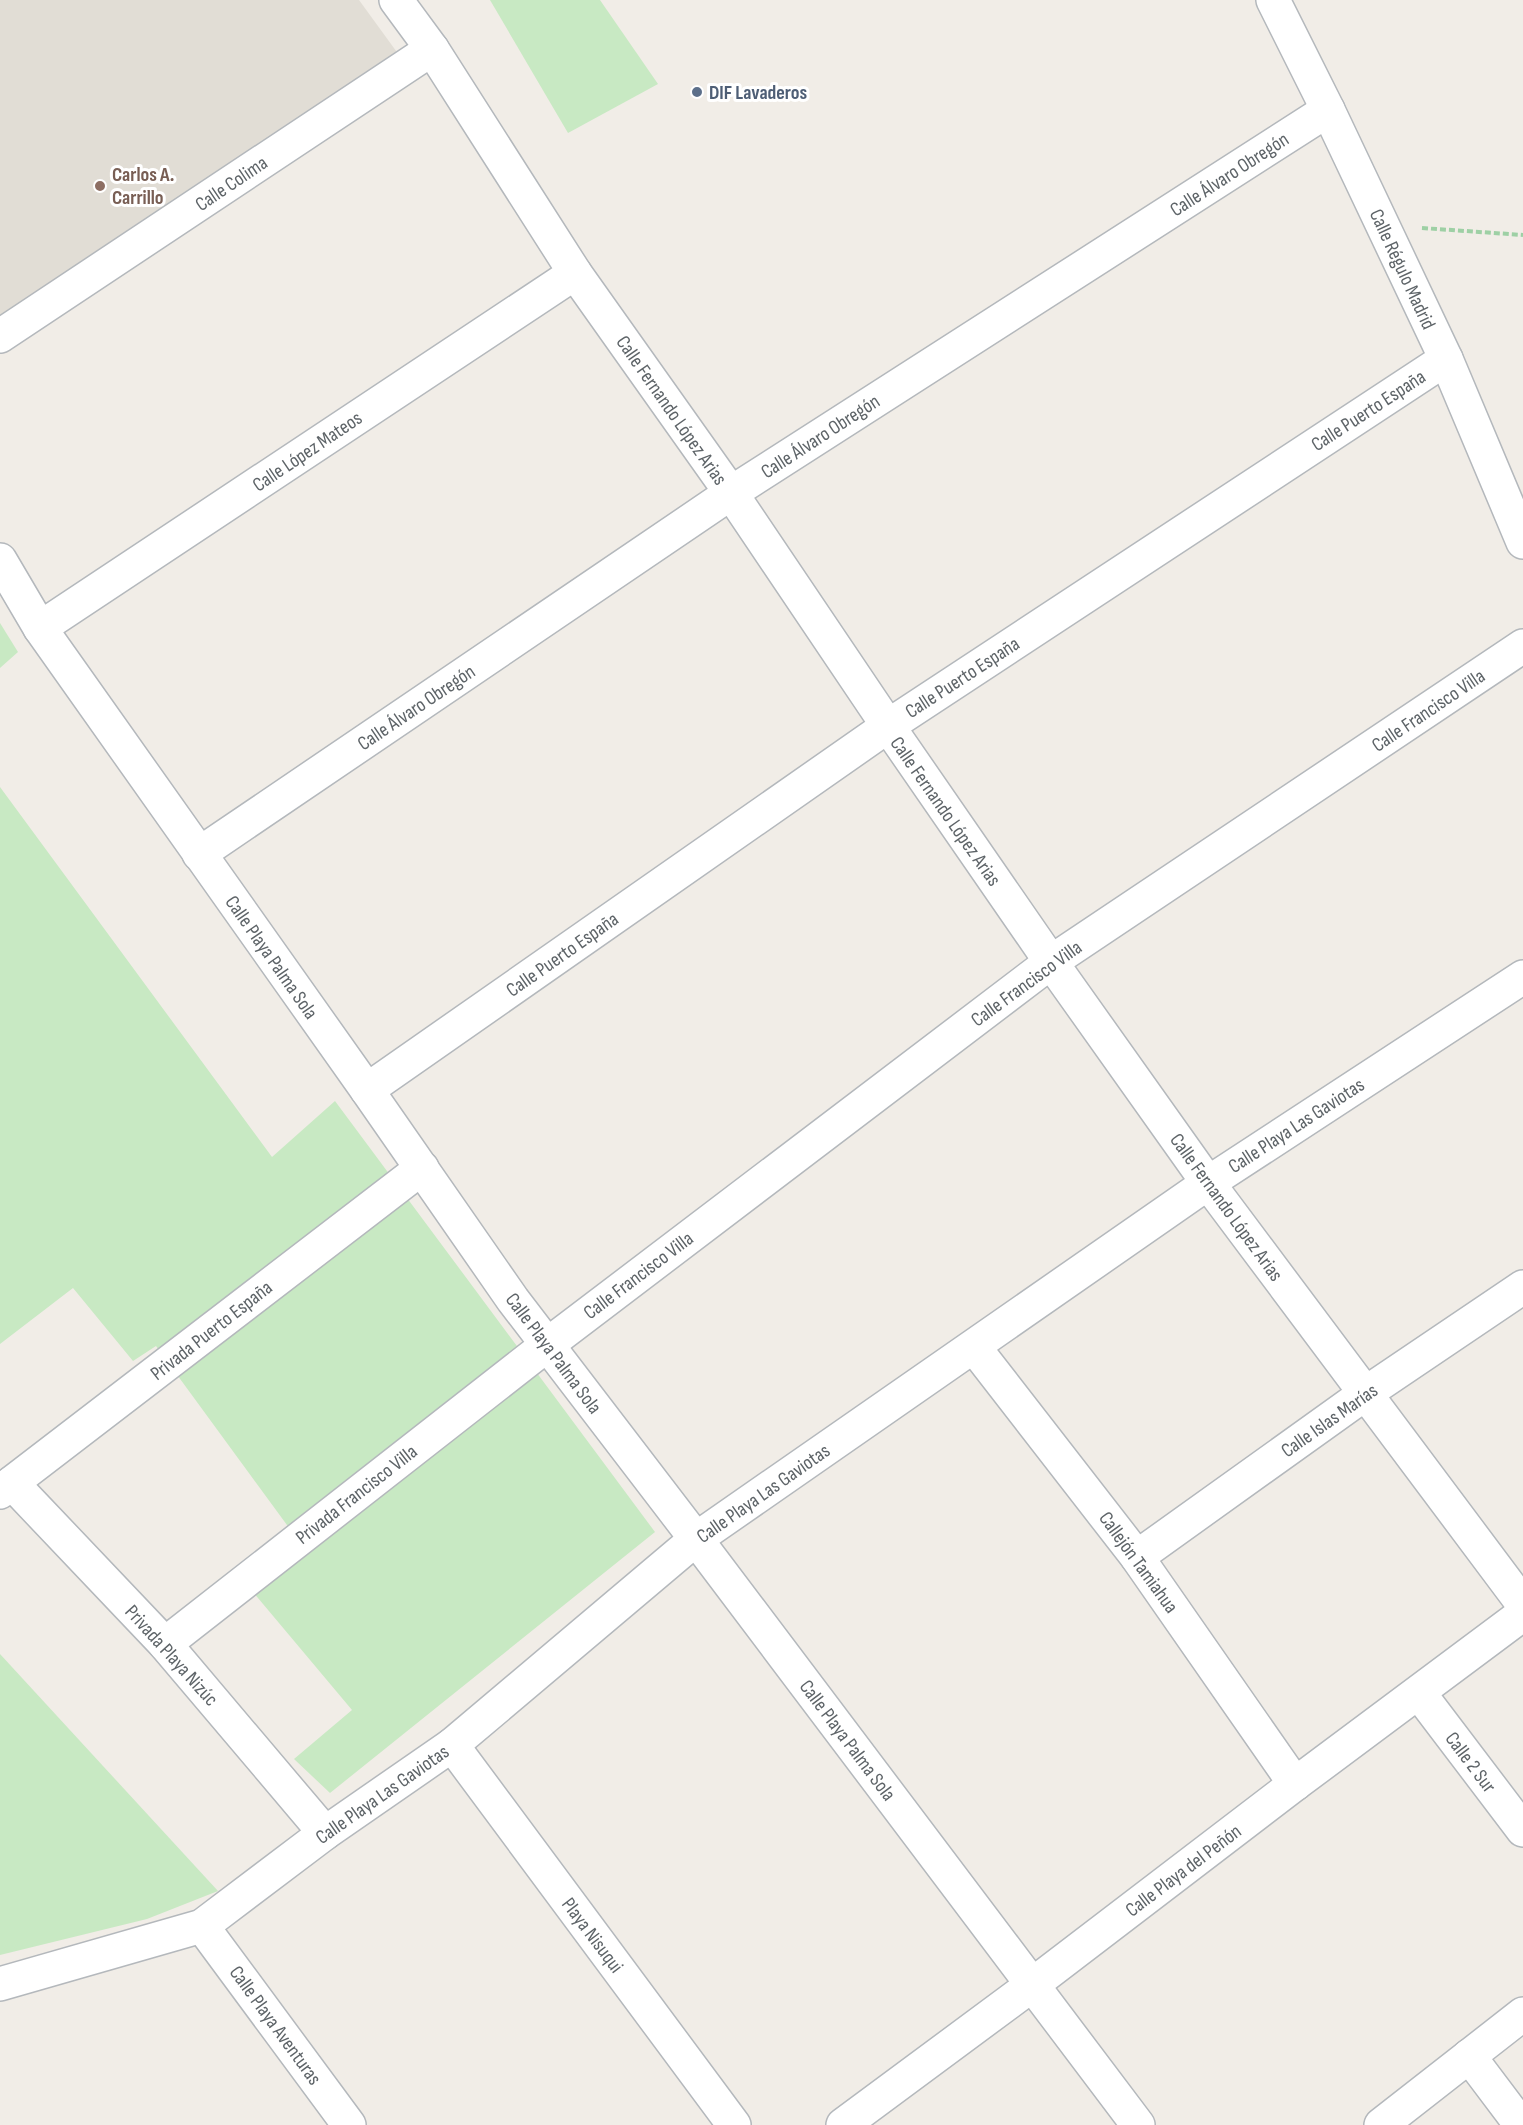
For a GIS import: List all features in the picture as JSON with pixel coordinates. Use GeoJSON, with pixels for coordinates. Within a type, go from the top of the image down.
{"type":"FeatureCollection","features":[{"type":"Feature","properties":{"kind":"street","name":"Calle Fernando López Arias"},"geometry":{"type":"LineString","coordinates":[[396,0],[432,50],[575,273],[731,493],[1051,962],[1208,1183],[1523,1604]]}},
{"type":"Feature","properties":{"kind":"street","name":"Calle Régulo Madrid"},"geometry":{"type":"LineString","coordinates":[[1273,0],[1446,359],[1523,542]]}},
{"type":"Feature","properties":{"kind":"street","name":"Calle Colima"},"geometry":{"type":"LineString","coordinates":[[0,336],[432,50]]}},
{"type":"Feature","properties":{"kind":"street","name":"Calle Álvaro Obregón"},"geometry":{"type":"LineString","coordinates":[[199,854],[731,493],[1328,110]]}},
{"type":"Feature","properties":{"kind":"street","name":"Calle López Mateos"},"geometry":{"type":"LineString","coordinates":[[40,628],[575,273]]}},
{"type":"Feature","properties":{"kind":"street","name":"Calle Puerto España"},"geometry":{"type":"LineString","coordinates":[[367,1090],[888,726],[1446,359]]}},
{"type":"Feature","properties":{"kind":"street","name":"Calle Playa Palma Sola"},"geometry":{"type":"LineString","coordinates":[[0,560],[40,628],[513,1300],[1138,2125]]}},
{"type":"Feature","properties":{"kind":"street","name":"Calle Francisco Villa"},"geometry":{"type":"LineString","coordinates":[[547,1345],[1051,962],[1523,646]]}},
{"type":"Feature","properties":{"kind":"street","name":"Calle Playa Las Gaviotas"},"geometry":{"type":"LineString","coordinates":[[0,1984],[202,1926],[325,1833],[452,1745],[696,1539],[1208,1183],[1523,977]]}},
{"type":"Feature","properties":{"kind":"street","name":"Privada Puerto España"},"geometry":{"type":"LineString","coordinates":[[6,1488],[422,1168]]}},
{"type":"Feature","properties":{"kind":"street","name":"Calle Islas Marías"},"geometry":{"type":"LineString","coordinates":[[1137,1557],[1366,1393],[1523,1287]]}},
{"type":"Feature","properties":{"kind":"street","name":"Privada Francisco Villa"},"geometry":{"type":"LineString","coordinates":[[165,1644],[547,1345]]}},
{"type":"Feature","properties":{"kind":"street","name":"Callejón Tamiahua"},"geometry":{"type":"LineString","coordinates":[[974,1347],[1137,1557],[1295,1784]]}},
{"type":"Feature","properties":{"kind":"street","name":"Privada Playa Nizúc"},"geometry":{"type":"LineString","coordinates":[[6,1488],[165,1644],[325,1833]]}},
{"type":"Feature","properties":{"kind":"street","name":"Calle Playa del Peñón"},"geometry":{"type":"LineString","coordinates":[[843,2125],[1523,1614]]}},
{"type":"Feature","properties":{"kind":"street","name":"Calle 2 Sur"},"geometry":{"type":"LineString","coordinates":[[1419,1693],[1523,1830]]}},
{"type":"Feature","properties":{"kind":"street","name":"Playa Nisuqui"},"geometry":{"type":"LineString","coordinates":[[452,1745],[734,2125]]}},
{"type":"Feature","properties":{"kind":"street","name":"Calle Playa Aventuras"},"geometry":{"type":"LineString","coordinates":[[202,1926],[349,2125]]}},
{"type":"Feature","properties":{"kind":"street"},"geometry":{"type":"LineString","coordinates":[[1381,2125],[1523,2014]]}},
{"type":"Feature","properties":{"kind":"street"},"geometry":{"type":"LineString","coordinates":[[1469,2056],[1521,2125]]}},
{"type":"Feature","properties":{"kind":"path"},"geometry":{"type":"LineString","coordinates":[[1382,225],[1523,235]]}},
{"type":"Feature","properties":{"kind":"shaded area","name":"Carlos A. Carrillo"},"geometry":{"type":"Polygon","coordinates":[[[0,0],[359,0],[399,55],[0,317],[0,0]]]}},
{"type":"Feature","properties":{"kind":"green space"},"geometry":{"type":"Polygon","coordinates":[[[490,0],[600,0],[658,84],[568,133],[490,0]]]}},
{"type":"Feature","properties":{"kind":"green space"},"geometry":{"type":"Polygon","coordinates":[[[0,623],[18,652],[0,668],[0,623]]]}},
{"type":"Feature","properties":{"kind":"green space"},"geometry":{"type":"Polygon","coordinates":[[[0,787],[272,1157],[335,1101],[655,1532],[330,1793],[294,1759],[352,1710],[253,1592],[306,1551],[156,1346],[133,1361],[73,1288],[0,1344],[0,787]]]}},
{"type":"Feature","properties":{"kind":"green space"},"geometry":{"type":"Polygon","coordinates":[[[0,1654],[218,1891],[147,1919],[0,1955],[0,1654]]]}},
{"type":"Feature","properties":{"kind":"place","name":"DIF Lavaderos"},"geometry":{"type":"Point","coordinates":[697,92]}},
{"type":"Feature","properties":{"kind":"place","name":"Carlos A. Carrillo"},"geometry":{"type":"Point","coordinates":[100,186]}}]}
